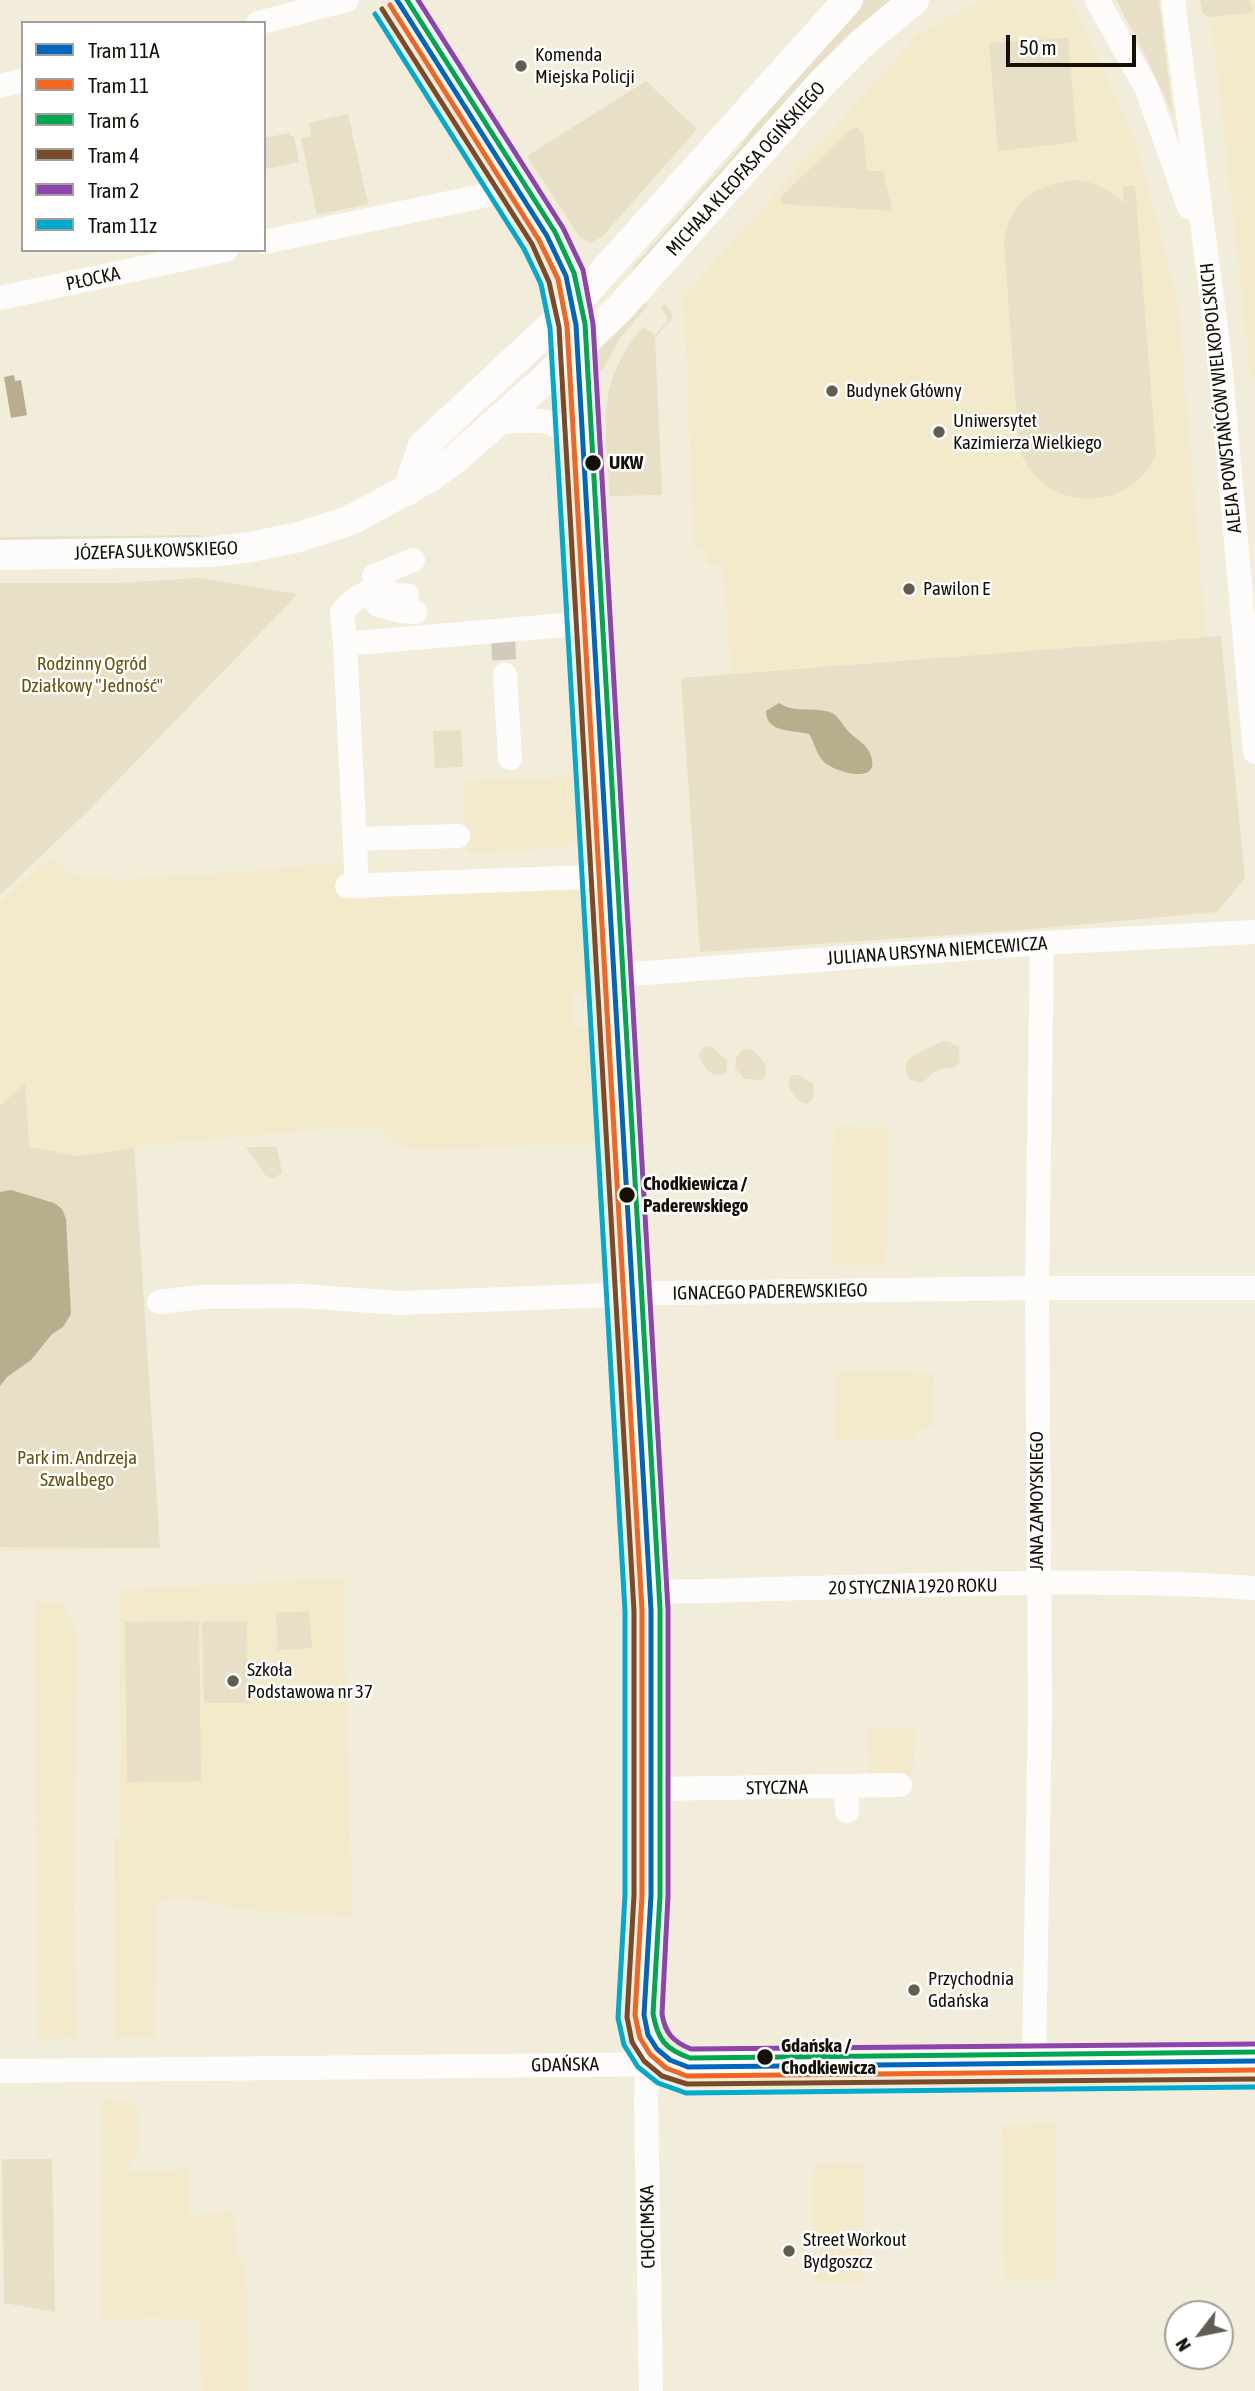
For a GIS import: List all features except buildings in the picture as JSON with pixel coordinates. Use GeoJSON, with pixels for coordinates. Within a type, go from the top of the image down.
{"type":"FeatureCollection","features":[{"type":"Feature","properties":{"kind":"main road","name":"MICHAŁA KLEOFASA OGIŃSKIEGO"},"geometry":{"type":"LineString","coordinates":[[577,302],[848,0]]}},
{"type":"Feature","properties":{"kind":"main road","name":"MICHAŁA KLEOFASA OGIŃSKIEGO"},"geometry":{"type":"LineString","coordinates":[[583,344],[641,287],[822,83],[861,44],[914,0]]}},
{"type":"Feature","properties":{"kind":"main road"},"geometry":{"type":"LineString","coordinates":[[407,491],[423,446],[577,302]]}},
{"type":"Feature","properties":{"kind":"main road","name":"JÓZEFA SUŁKOWSKIEGO"},"geometry":{"type":"LineString","coordinates":[[0,555],[210,552],[299,537],[351,520],[407,491],[456,458],[583,344]]}},
{"type":"Feature","properties":{"kind":"street"},"geometry":{"type":"LineString","coordinates":[[266,21],[347,0]]}},
{"type":"Feature","properties":{"kind":"street","name":"CHOCIMSKA"},"geometry":{"type":"LineString","coordinates":[[402,0],[544,222],[565,261],[577,302],[583,344],[655,1592],[654,1917],[646,2099],[651,2391]]}},
{"type":"Feature","properties":{"kind":"street","name":"ALEJA POWSTAŃCÓW WIELKOPOLSKICH"},"geometry":{"type":"LineString","coordinates":[[1097,0],[1146,87],[1206,253]]}},
{"type":"Feature","properties":{"kind":"street","name":"ALEJA POWSTAŃCÓW WIELKOPOLSKICH"},"geometry":{"type":"LineString","coordinates":[[1173,0],[1224,399],[1255,752]]}},
{"type":"Feature","properties":{"kind":"street"},"geometry":{"type":"LineString","coordinates":[[0,86],[21,81]]}},
{"type":"Feature","properties":{"kind":"street"},"geometry":{"type":"LineString","coordinates":[[266,242],[487,195]]}},
{"type":"Feature","properties":{"kind":"street","name":"PŁOCKA"},"geometry":{"type":"LineString","coordinates":[[0,298],[217,252]]}},
{"type":"Feature","properties":{"kind":"street"},"geometry":{"type":"LineString","coordinates":[[497,422],[543,420],[557,424],[575,437],[590,456]]}},
{"type":"Feature","properties":{"kind":"street"},"geometry":{"type":"LineString","coordinates":[[413,560],[374,576],[364,594],[342,612],[355,839],[352,886],[614,876]]}},
{"type":"Feature","properties":{"kind":"street"},"geometry":{"type":"LineString","coordinates":[[364,594],[402,611],[411,603]]}},
{"type":"Feature","properties":{"kind":"street"},"geometry":{"type":"LineString","coordinates":[[345,644],[502,633],[599,622]]}},
{"type":"Feature","properties":{"kind":"street"},"geometry":{"type":"LineString","coordinates":[[505,675],[510,758]]}},
{"type":"Feature","properties":{"kind":"street"},"geometry":{"type":"LineString","coordinates":[[355,839],[458,836]]}},
{"type":"Feature","properties":{"kind":"street","name":"JULIANA URSYNA NIEMCEWICZA"},"geometry":{"type":"LineString","coordinates":[[619,975],[1042,943],[1255,932]]}},
{"type":"Feature","properties":{"kind":"street","name":"JANA ZAMOYSKIEGO"},"geometry":{"type":"LineString","coordinates":[[1034,2060],[1040,1711],[1037,1288],[1042,943]]}},
{"type":"Feature","properties":{"kind":"street","name":"IGNACEGO PADEREWSKIEGO"},"geometry":{"type":"LineString","coordinates":[[159,1302],[201,1297],[302,1296],[400,1303],[638,1294],[1037,1288],[1255,1288]]}},
{"type":"Feature","properties":{"kind":"street","name":"20 STYCZNIA 1920 ROKU"},"geometry":{"type":"LineString","coordinates":[[655,1592],[1038,1584],[1255,1588]]}},
{"type":"Feature","properties":{"kind":"street","name":"STYCZNA"},"geometry":{"type":"LineString","coordinates":[[655,1789],[900,1785]]}},
{"type":"Feature","properties":{"kind":"street"},"geometry":{"type":"LineString","coordinates":[[846,1786],[847,1811]]}},
{"type":"Feature","properties":{"kind":"street","name":"GDAŃSKA"},"geometry":{"type":"LineString","coordinates":[[0,2071],[1255,2058]]}},
{"type":"Feature","properties":{"kind":"shaded area","name":"Uniwersytet Kazimierza Wielkiego"},"geometry":{"type":"Polygon","coordinates":[[[981,0],[1071,0],[1135,140],[1178,302],[1206,637],[735,673],[731,667],[723,565],[707,565],[706,547],[695,548],[684,296],[917,35],[981,0]]]}},
{"type":"Feature","properties":{"kind":"shaded area"},"geometry":{"type":"Polygon","coordinates":[[[1208,0],[1255,0],[1255,377],[1251,377],[1208,0]]]}},
{"type":"Feature","properties":{"kind":"shaded area"},"geometry":{"type":"Polygon","coordinates":[[[14,375],[15,381],[21,380],[27,415],[11,418],[4,377],[14,375]]]}},
{"type":"Feature","properties":{"kind":"shaded area"},"geometry":{"type":"Polygon","coordinates":[[[779,703],[792,708],[825,711],[835,715],[867,748],[871,756],[870,771],[856,774],[838,770],[821,759],[809,734],[775,727],[767,718],[766,711],[779,703]]]}},
{"type":"Feature","properties":{"kind":"shaded area"},"geometry":{"type":"Polygon","coordinates":[[[575,777],[582,841],[572,841],[567,848],[467,853],[463,781],[575,777]]]}},
{"type":"Feature","properties":{"kind":"shaded area"},"geometry":{"type":"Polygon","coordinates":[[[49,857],[72,876],[124,879],[232,873],[340,862],[356,900],[572,885],[585,903],[591,995],[572,995],[573,1028],[594,1028],[600,1143],[409,1150],[385,1135],[385,1127],[356,1126],[137,1146],[138,1282],[160,1548],[0,1551],[0,1063],[18,1062],[0,1061],[0,903],[49,857]]]}},
{"type":"Feature","properties":{"kind":"shaded area"},"geometry":{"type":"Polygon","coordinates":[[[834,1126],[889,1127],[886,1266],[831,1264],[834,1126]]]}},
{"type":"Feature","properties":{"kind":"shaded area"},"geometry":{"type":"Polygon","coordinates":[[[11,1190],[54,1203],[62,1209],[66,1219],[71,1314],[63,1327],[52,1334],[31,1360],[7,1377],[0,1386],[0,1192],[11,1190]]]}},
{"type":"Feature","properties":{"kind":"shaded area"},"geometry":{"type":"Polygon","coordinates":[[[841,1371],[934,1373],[933,1427],[920,1429],[912,1440],[839,1441],[835,1435],[836,1376],[841,1371]]]}},
{"type":"Feature","properties":{"kind":"shaded area","name":"Szkoła Podstawowa nr 37"},"geometry":{"type":"Polygon","coordinates":[[[343,1578],[352,1916],[273,1913],[189,1898],[156,1900],[155,2038],[115,2038],[114,1837],[120,1836],[119,1590],[343,1578]]]}},
{"type":"Feature","properties":{"kind":"shaded area"},"geometry":{"type":"Polygon","coordinates":[[[35,1602],[62,1603],[77,1634],[74,1908],[77,2038],[38,2039],[35,1602]]]}},
{"type":"Feature","properties":{"kind":"shaded area"},"geometry":{"type":"Polygon","coordinates":[[[868,1727],[915,1727],[913,1777],[869,1777],[868,1727]]]}},
{"type":"Feature","properties":{"kind":"shaded area"},"geometry":{"type":"Polygon","coordinates":[[[102,2099],[137,2104],[139,2145],[128,2172],[188,2169],[190,2215],[235,2212],[236,2258],[246,2268],[248,2391],[202,2391],[200,2321],[152,2318],[101,2320],[102,2099]]]}},
{"type":"Feature","properties":{"kind":"shaded area"},"geometry":{"type":"Polygon","coordinates":[[[1057,2124],[1057,2280],[1005,2281],[1002,2125],[1057,2124]]]}},
{"type":"Feature","properties":{"kind":"shaded area"},"geometry":{"type":"Polygon","coordinates":[[[863,2163],[863,2283],[813,2283],[814,2164],[863,2163]]]}},
{"type":"Feature","properties":{"kind":"green space"},"geometry":{"type":"Polygon","coordinates":[[[863,0],[897,0],[640,274],[632,268],[735,153],[785,85],[863,0]]]}},
{"type":"Feature","properties":{"kind":"green space"},"geometry":{"type":"Polygon","coordinates":[[[1116,0],[1159,0],[1173,115],[1139,42],[1116,0]]]}},
{"type":"Feature","properties":{"kind":"green space"},"geometry":{"type":"Polygon","coordinates":[[[1200,0],[1249,0],[1254,12],[1208,17],[1202,12],[1200,0]]]}},
{"type":"Feature","properties":{"kind":"green space"},"geometry":{"type":"Polygon","coordinates":[[[1068,38],[1077,142],[998,151],[989,43],[1068,38]]]}},
{"type":"Feature","properties":{"kind":"green space"},"geometry":{"type":"Polygon","coordinates":[[[646,81],[697,129],[602,237],[590,243],[579,236],[527,156],[646,81]]]}},
{"type":"Feature","properties":{"kind":"green space"},"geometry":{"type":"Polygon","coordinates":[[[348,114],[368,204],[317,215],[301,138],[311,136],[309,123],[348,114]]]}},
{"type":"Feature","properties":{"kind":"green space"},"geometry":{"type":"Polygon","coordinates":[[[857,128],[863,133],[867,171],[883,171],[893,211],[784,204],[781,197],[851,129],[857,128]]]}},
{"type":"Feature","properties":{"kind":"green space"},"geometry":{"type":"Polygon","coordinates":[[[289,133],[294,136],[299,162],[266,169],[266,138],[289,133]]]}},
{"type":"Feature","properties":{"kind":"green space"},"geometry":{"type":"Polygon","coordinates":[[[1072,180],[1100,187],[1124,203],[1123,186],[1135,186],[1156,454],[1144,474],[1127,488],[1107,496],[1086,499],[1065,495],[1046,485],[1030,469],[1019,448],[1004,242],[1012,216],[1026,198],[1045,187],[1072,180]]]}},
{"type":"Feature","properties":{"kind":"green space"},"geometry":{"type":"Polygon","coordinates":[[[642,299],[648,305],[620,338],[602,371],[593,372],[594,351],[642,299]]]}},
{"type":"Feature","properties":{"kind":"green space"},"geometry":{"type":"Polygon","coordinates":[[[664,303],[671,311],[672,318],[655,338],[662,493],[610,496],[606,428],[610,388],[627,348],[643,327],[655,335],[667,322],[667,315],[661,309],[664,303]]]}},
{"type":"Feature","properties":{"kind":"green space"},"geometry":{"type":"Polygon","coordinates":[[[199,535],[208,538],[0,545],[0,537],[199,535]]]}},
{"type":"Feature","properties":{"kind":"green space","name":"Rodzinny Ogród Działkowy \"Jedność\""},"geometry":{"type":"Polygon","coordinates":[[[199,578],[298,594],[87,812],[0,895],[0,583],[119,583],[199,578]]]}},
{"type":"Feature","properties":{"kind":"green space"},"geometry":{"type":"Polygon","coordinates":[[[1221,636],[1245,878],[1217,912],[1022,930],[700,952],[681,678],[1221,636]]]}},
{"type":"Feature","properties":{"kind":"green space"},"geometry":{"type":"Polygon","coordinates":[[[461,730],[463,767],[435,768],[433,731],[461,730]]]}},
{"type":"Feature","properties":{"kind":"green space"},"geometry":{"type":"Polygon","coordinates":[[[948,1041],[959,1047],[960,1061],[956,1067],[934,1072],[923,1082],[909,1079],[906,1066],[909,1059],[934,1045],[948,1041]]]}},
{"type":"Feature","properties":{"kind":"green space"},"geometry":{"type":"Polygon","coordinates":[[[710,1046],[727,1060],[726,1073],[713,1074],[702,1064],[699,1054],[703,1048],[710,1046]]]}},
{"type":"Feature","properties":{"kind":"green space"},"geometry":{"type":"Polygon","coordinates":[[[751,1049],[766,1067],[762,1080],[744,1079],[735,1068],[736,1058],[742,1050],[751,1049]]]}},
{"type":"Feature","properties":{"kind":"green space"},"geometry":{"type":"Polygon","coordinates":[[[792,1075],[799,1075],[813,1084],[814,1094],[808,1103],[799,1101],[790,1090],[788,1082],[792,1075]]]}},
{"type":"Feature","properties":{"kind":"green space","name":"Park im. Andrzeja Szwalbego"},"geometry":{"type":"Polygon","coordinates":[[[25,1083],[29,1147],[78,1156],[134,1148],[160,1548],[0,1547],[0,1106],[25,1083]]]}},
{"type":"Feature","properties":{"kind":"green space"},"geometry":{"type":"Polygon","coordinates":[[[246,1147],[277,1147],[282,1173],[274,1178],[266,1176],[246,1147]]]}},
{"type":"Feature","properties":{"kind":"green space"},"geometry":{"type":"Polygon","coordinates":[[[309,1611],[312,1648],[278,1650],[276,1613],[309,1611]]]}},
{"type":"Feature","properties":{"kind":"green space"},"geometry":{"type":"Polygon","coordinates":[[[199,1621],[201,1781],[127,1782],[125,1622],[199,1621]]]}},
{"type":"Feature","properties":{"kind":"green space"},"geometry":{"type":"Polygon","coordinates":[[[247,1621],[248,1703],[204,1703],[202,1622],[247,1621]]]}},
{"type":"Feature","properties":{"kind":"green space"},"geometry":{"type":"Polygon","coordinates":[[[2,2159],[52,2159],[55,2312],[4,2303],[2,2159]]]}},
{"type":"Feature","properties":{"kind":"tunnel"},"geometry":{"type":"LineString","coordinates":[[503,636],[505,675]]}},
{"type":"Feature","properties":{"kind":"tram line","name":"11A"},"geometry":{"type":"LineString","coordinates":[[397,0],[547,236],[566,276],[576,325],[651,1610],[651,1896],[644,2015],[648,2035],[657,2049],[670,2060],[688,2067],[1255,2061]]}},
{"type":"Feature","properties":{"kind":"tram line","name":"6"},"geometry":{"type":"LineString","coordinates":[[407,0],[555,232],[574,273],[585,324],[660,1609],[660,1896],[653,2014],[657,2031],[669,2047],[690,2058],[1255,2052]]}},
{"type":"Feature","properties":{"kind":"tram line","name":"2"},"geometry":{"type":"LineString","coordinates":[[418,0],[563,228],[583,270],[593,324],[668,1609],[668,1896],[662,2014],[665,2027],[675,2040],[691,2049],[1255,2044]]}},
{"type":"Feature","properties":{"kind":"tram line","name":"11"},"geometry":{"type":"LineString","coordinates":[[390,5],[539,240],[558,279],[567,326],[642,1610],[642,1896],[635,2015],[640,2038],[650,2054],[666,2068],[687,2076],[1255,2070]]}},
{"type":"Feature","properties":{"kind":"tram line","name":"4"},"geometry":{"type":"LineString","coordinates":[[382,9],[532,244],[549,282],[559,327],[634,1611],[634,1895],[627,2017],[632,2042],[644,2061],[662,2076],[687,2084],[1255,2079]]}},
{"type":"Feature","properties":{"kind":"tram line","name":"11z"},"geometry":{"type":"LineString","coordinates":[[375,14],[524,249],[541,284],[550,328],[625,1611],[625,1895],[618,2018],[624,2045],[638,2067],[658,2083],[686,2093],[1255,2087]]}},
{"type":"Feature","properties":{"kind":"place","name":"Komenda Miejska Policji"},"geometry":{"type":"Point","coordinates":[521,66]}},
{"type":"Feature","properties":{"kind":"place","name":"Budynek Główny"},"geometry":{"type":"Point","coordinates":[832,391]}},
{"type":"Feature","properties":{"kind":"place","name":"Uniwersytet Kazimierza Wielkiego"},"geometry":{"type":"Point","coordinates":[939,432]}},
{"type":"Feature","properties":{"kind":"place","name":"UKW"},"geometry":{"type":"Point","coordinates":[593,463]}},
{"type":"Feature","properties":{"kind":"place","name":"Pawilon E"},"geometry":{"type":"Point","coordinates":[909,589]}},
{"type":"Feature","properties":{"kind":"place","name":"Chodkiewicza / Paderewskiego"},"geometry":{"type":"Point","coordinates":[627,1195]}},
{"type":"Feature","properties":{"kind":"place","name":"Szkoła Podstawowa nr 37"},"geometry":{"type":"Point","coordinates":[233,1681]}},
{"type":"Feature","properties":{"kind":"place","name":"Przychodnia Gdańska"},"geometry":{"type":"Point","coordinates":[914,1990]}},
{"type":"Feature","properties":{"kind":"place","name":"Gdańska / Chodkiewicza"},"geometry":{"type":"Point","coordinates":[765,2057]}},
{"type":"Feature","properties":{"kind":"place","name":"Street Workout Bydgoszcz"},"geometry":{"type":"Point","coordinates":[789,2251]}}]}
